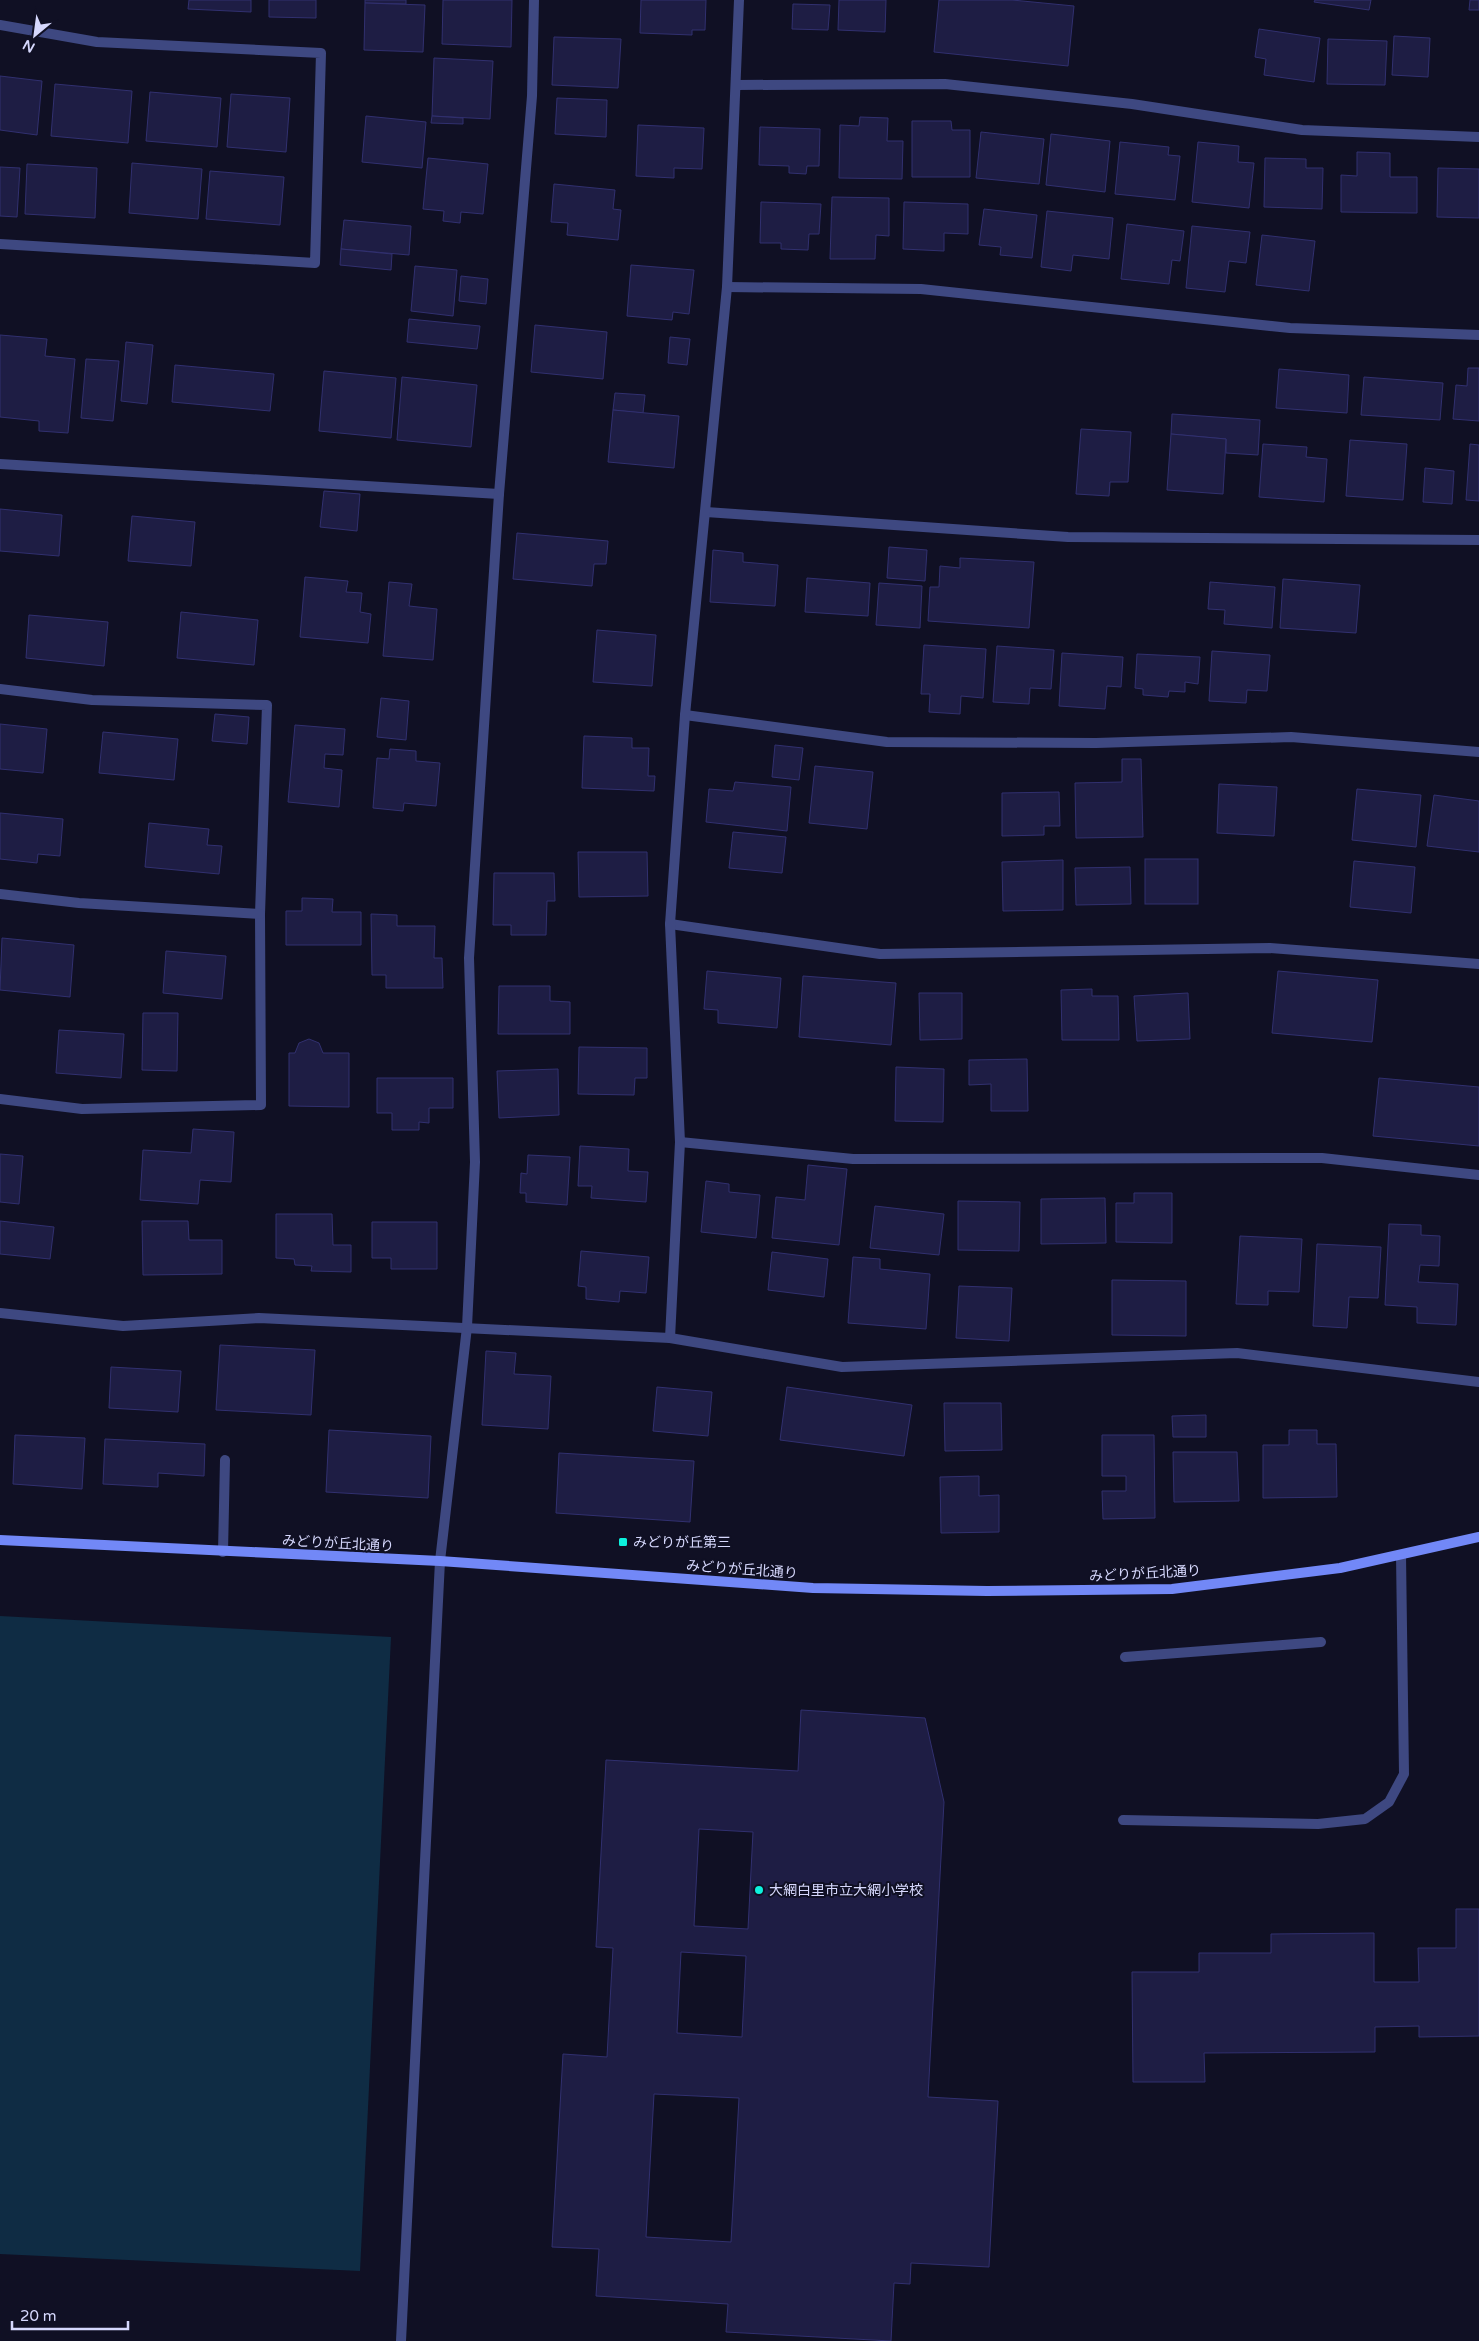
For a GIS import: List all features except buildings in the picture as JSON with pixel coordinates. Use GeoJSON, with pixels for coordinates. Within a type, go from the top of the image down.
{"type":"FeatureCollection","features":[{"type":"Feature","properties":{"kind":"street"},"geometry":{"type":"LineString","coordinates":[[401,2341],[440,1562],[467,1328],[475,1162],[469,958],[499,494],[532,96],[534,0]]}},
{"type":"Feature","properties":{"kind":"street"},"geometry":{"type":"LineString","coordinates":[[670,1338],[680,1142],[670,924],[685,715],[727,287],[737,84],[739,0]]}},
{"type":"Feature","properties":{"kind":"street"},"geometry":{"type":"LineString","coordinates":[[0,25],[97,42],[321,53],[315,263],[0,244]]}},
{"type":"Feature","properties":{"kind":"street"},"geometry":{"type":"LineString","coordinates":[[737,84],[946,84],[1132,104],[1302,130],[1479,137]]}},
{"type":"Feature","properties":{"kind":"street"},"geometry":{"type":"LineString","coordinates":[[727,287],[921,289],[1290,328],[1479,335]]}},
{"type":"Feature","properties":{"kind":"street"},"geometry":{"type":"LineString","coordinates":[[0,464],[499,494]]}},
{"type":"Feature","properties":{"kind":"street"},"geometry":{"type":"LineString","coordinates":[[706,512],[1068,536],[1479,540]]}},
{"type":"Feature","properties":{"kind":"street"},"geometry":{"type":"LineString","coordinates":[[0,689],[92,700],[267,705],[260,914],[261,1105],[82,1109],[0,1099]]}},
{"type":"Feature","properties":{"kind":"street"},"geometry":{"type":"LineString","coordinates":[[685,715],[887,742],[1096,743],[1291,737],[1479,752]]}},
{"type":"Feature","properties":{"kind":"street"},"geometry":{"type":"LineString","coordinates":[[0,894],[79,902],[260,914]]}},
{"type":"Feature","properties":{"kind":"street"},"geometry":{"type":"LineString","coordinates":[[670,924],[880,954],[1270,948],[1479,964]]}},
{"type":"Feature","properties":{"kind":"street"},"geometry":{"type":"LineString","coordinates":[[680,1142],[853,1159],[1322,1158],[1479,1175]]}},
{"type":"Feature","properties":{"kind":"street"},"geometry":{"type":"LineString","coordinates":[[0,1313],[123,1326],[259,1318],[670,1338],[842,1367],[1236,1353],[1479,1382]]}},
{"type":"Feature","properties":{"kind":"street"},"geometry":{"type":"LineString","coordinates":[[223,1552],[225,1460]]}},
{"type":"Feature","properties":{"kind":"street","name":"みどりが丘北通り"},"geometry":{"type":"LineString","coordinates":[[0,1540],[440,1562],[813,1588],[1006,1591],[1172,1589],[1340,1568],[1479,1537]]}},
{"type":"Feature","properties":{"kind":"street"},"geometry":{"type":"LineString","coordinates":[[1123,1820],[1318,1824],[1366,1819],[1389,1802],[1404,1774],[1400,1554]]}},
{"type":"Feature","properties":{"kind":"street"},"geometry":{"type":"LineString","coordinates":[[1125,1657],[1320,1642]]}},
{"type":"Feature","properties":{"kind":"water"},"geometry":{"type":"Polygon","coordinates":[[[0,1616],[391,1637],[360,2271],[0,2254],[0,1616]]]}},
{"type":"Feature","properties":{"kind":"place","name":"みどりが丘第三"},"geometry":{"type":"Point","coordinates":[623,1542]}},
{"type":"Feature","properties":{"kind":"place","name":"大網白里市立大網小学校"},"geometry":{"type":"Point","coordinates":[759,1890]}}]}
